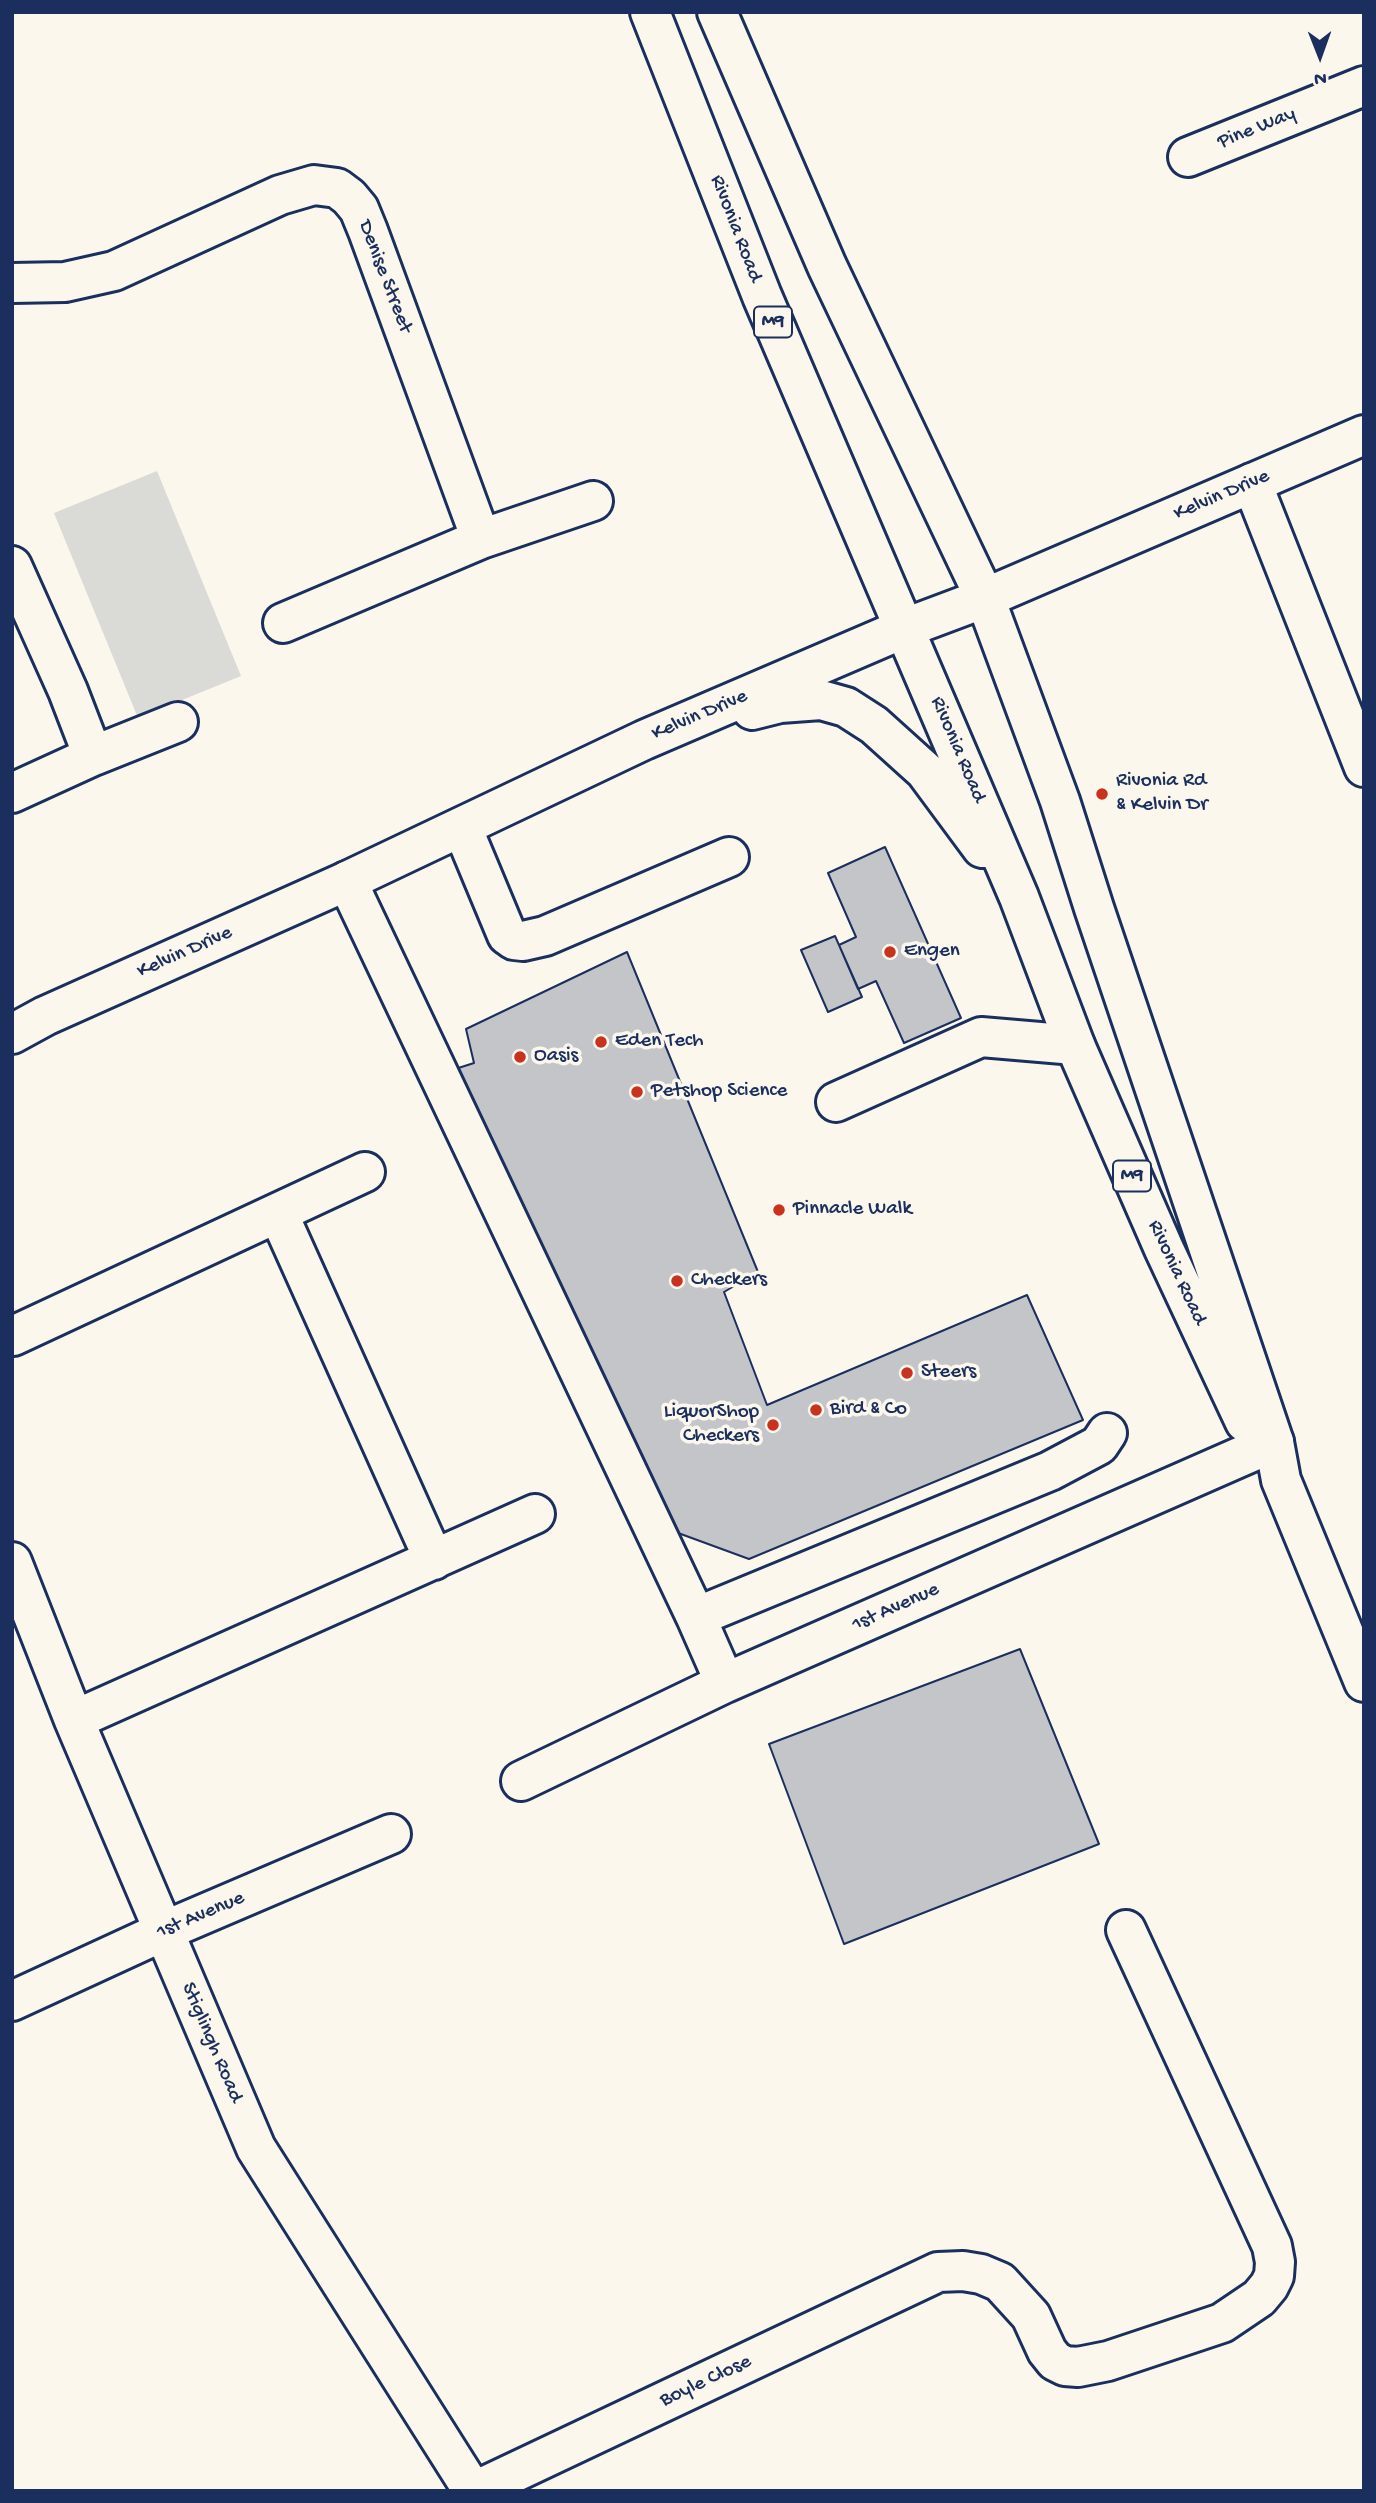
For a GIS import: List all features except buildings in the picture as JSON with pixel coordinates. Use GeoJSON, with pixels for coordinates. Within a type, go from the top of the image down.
{"type":"FeatureCollection","features":[{"type":"Feature","properties":{"kind":"street","name":"Rivonia Road"},"geometry":{"type":"LineString","coordinates":[[650,12],[762,296],[1019,897],[1075,1045],[1164,1249],[1266,1445],[1364,1682]]}},
{"type":"Feature","properties":{"kind":"street","name":"Rivonia Road"},"geometry":{"type":"LineString","coordinates":[[717,12],[827,266],[985,598],[1060,801],[1266,1445]]}},
{"type":"Feature","properties":{"kind":"street","name":"Pine Way"},"geometry":{"type":"LineString","coordinates":[[1188,157],[1364,86]]}},
{"type":"Feature","properties":{"kind":"street","name":"Denise Street"},"geometry":{"type":"LineString","coordinates":[[12,283],[65,282],[114,271],[279,195],[314,185],[337,188],[359,209],[369,231],[481,538]]}},
{"type":"Feature","properties":{"kind":"street","name":"Kelvin Drive"},"geometry":{"type":"LineString","coordinates":[[12,1034],[29,1019],[347,881],[644,740],[905,628],[985,598],[1364,435]]}},
{"type":"Feature","properties":{"kind":"street"},"geometry":{"type":"LineString","coordinates":[[1252,483],[1364,767]]}},
{"type":"Feature","properties":{"kind":"street"},"geometry":{"type":"LineString","coordinates":[[283,623],[481,538],[593,501]]}},
{"type":"Feature","properties":{"kind":"street"},"geometry":{"type":"LineString","coordinates":[[12,566],[68,691],[93,756]]}},
{"type":"Feature","properties":{"kind":"street"},"geometry":{"type":"LineString","coordinates":[[644,740],[780,703],[821,700],[846,707],[874,725],[925,771],[1019,897]]}},
{"type":"Feature","properties":{"kind":"street"},"geometry":{"type":"LineString","coordinates":[[12,793],[177,722]]}},
{"type":"Feature","properties":{"kind":"street"},"geometry":{"type":"LineString","coordinates":[[461,827],[507,935],[514,940],[523,941],[545,936],[729,856]]}},
{"type":"Feature","properties":{"kind":"street"},"geometry":{"type":"LineString","coordinates":[[347,881],[725,1683]]}},
{"type":"Feature","properties":{"kind":"street"},"geometry":{"type":"LineString","coordinates":[[836,1102],[981,1037],[1075,1045]]}},
{"type":"Feature","properties":{"kind":"street"},"geometry":{"type":"LineString","coordinates":[[13,1336],[365,1172]]}},
{"type":"Feature","properties":{"kind":"street"},"geometry":{"type":"LineString","coordinates":[[278,1213],[434,1560]]}},
{"type":"Feature","properties":{"kind":"street"},"geometry":{"type":"LineString","coordinates":[[696,1617],[1051,1471],[1099,1445],[1107,1433]]}},
{"type":"Feature","properties":{"kind":"street","name":"1st Avenue"},"geometry":{"type":"LineString","coordinates":[[521,1781],[725,1683],[1266,1445]]}},
{"type":"Feature","properties":{"kind":"street"},"geometry":{"type":"LineString","coordinates":[[74,1720],[535,1514]]}},
{"type":"Feature","properties":{"kind":"street","name":"Stiglingh Road"},"geometry":{"type":"LineString","coordinates":[[12,1562],[74,1720],[256,2148],[474,2491]]}},
{"type":"Feature","properties":{"kind":"street","name":"1st Avenue"},"geometry":{"type":"LineString","coordinates":[[12,2001],[164,1931],[391,1834]]}},
{"type":"Feature","properties":{"kind":"street","name":"Boyle Close"},"geometry":{"type":"LineString","coordinates":[[474,2491],[938,2272],[963,2271],[981,2274],[1000,2282],[1031,2316],[1047,2351],[1055,2361],[1065,2366],[1077,2367],[1108,2361],[1222,2323],[1259,2298],[1274,2276],[1275,2262],[1268,2234],[1126,1930]]}},
{"type":"Feature","properties":{"kind":"shaded area"},"geometry":{"type":"Polygon","coordinates":[[[157,471],[241,676],[138,718],[54,513],[157,471]]]}},
{"type":"Feature","properties":{"kind":"place","name":"Rivonia Rd & Kelvin Dr"},"geometry":{"type":"Point","coordinates":[1102,794]}},
{"type":"Feature","properties":{"kind":"place","name":"Engen"},"geometry":{"type":"Point","coordinates":[890,952]}},
{"type":"Feature","properties":{"kind":"place","name":"Eden Tech"},"geometry":{"type":"Point","coordinates":[601,1042]}},
{"type":"Feature","properties":{"kind":"place","name":"Oasis"},"geometry":{"type":"Point","coordinates":[520,1057]}},
{"type":"Feature","properties":{"kind":"place","name":"Petshop Science"},"geometry":{"type":"Point","coordinates":[637,1092]}},
{"type":"Feature","properties":{"kind":"place","name":"Pinnacle Walk"},"geometry":{"type":"Point","coordinates":[779,1210]}},
{"type":"Feature","properties":{"kind":"place","name":"Checkers"},"geometry":{"type":"Point","coordinates":[677,1281]}},
{"type":"Feature","properties":{"kind":"place","name":"Steers"},"geometry":{"type":"Point","coordinates":[907,1373]}},
{"type":"Feature","properties":{"kind":"place","name":"Bird & Co"},"geometry":{"type":"Point","coordinates":[816,1410]}},
{"type":"Feature","properties":{"kind":"place","name":"LiquorShop Checkers"},"geometry":{"type":"Point","coordinates":[773,1425]}}]}
